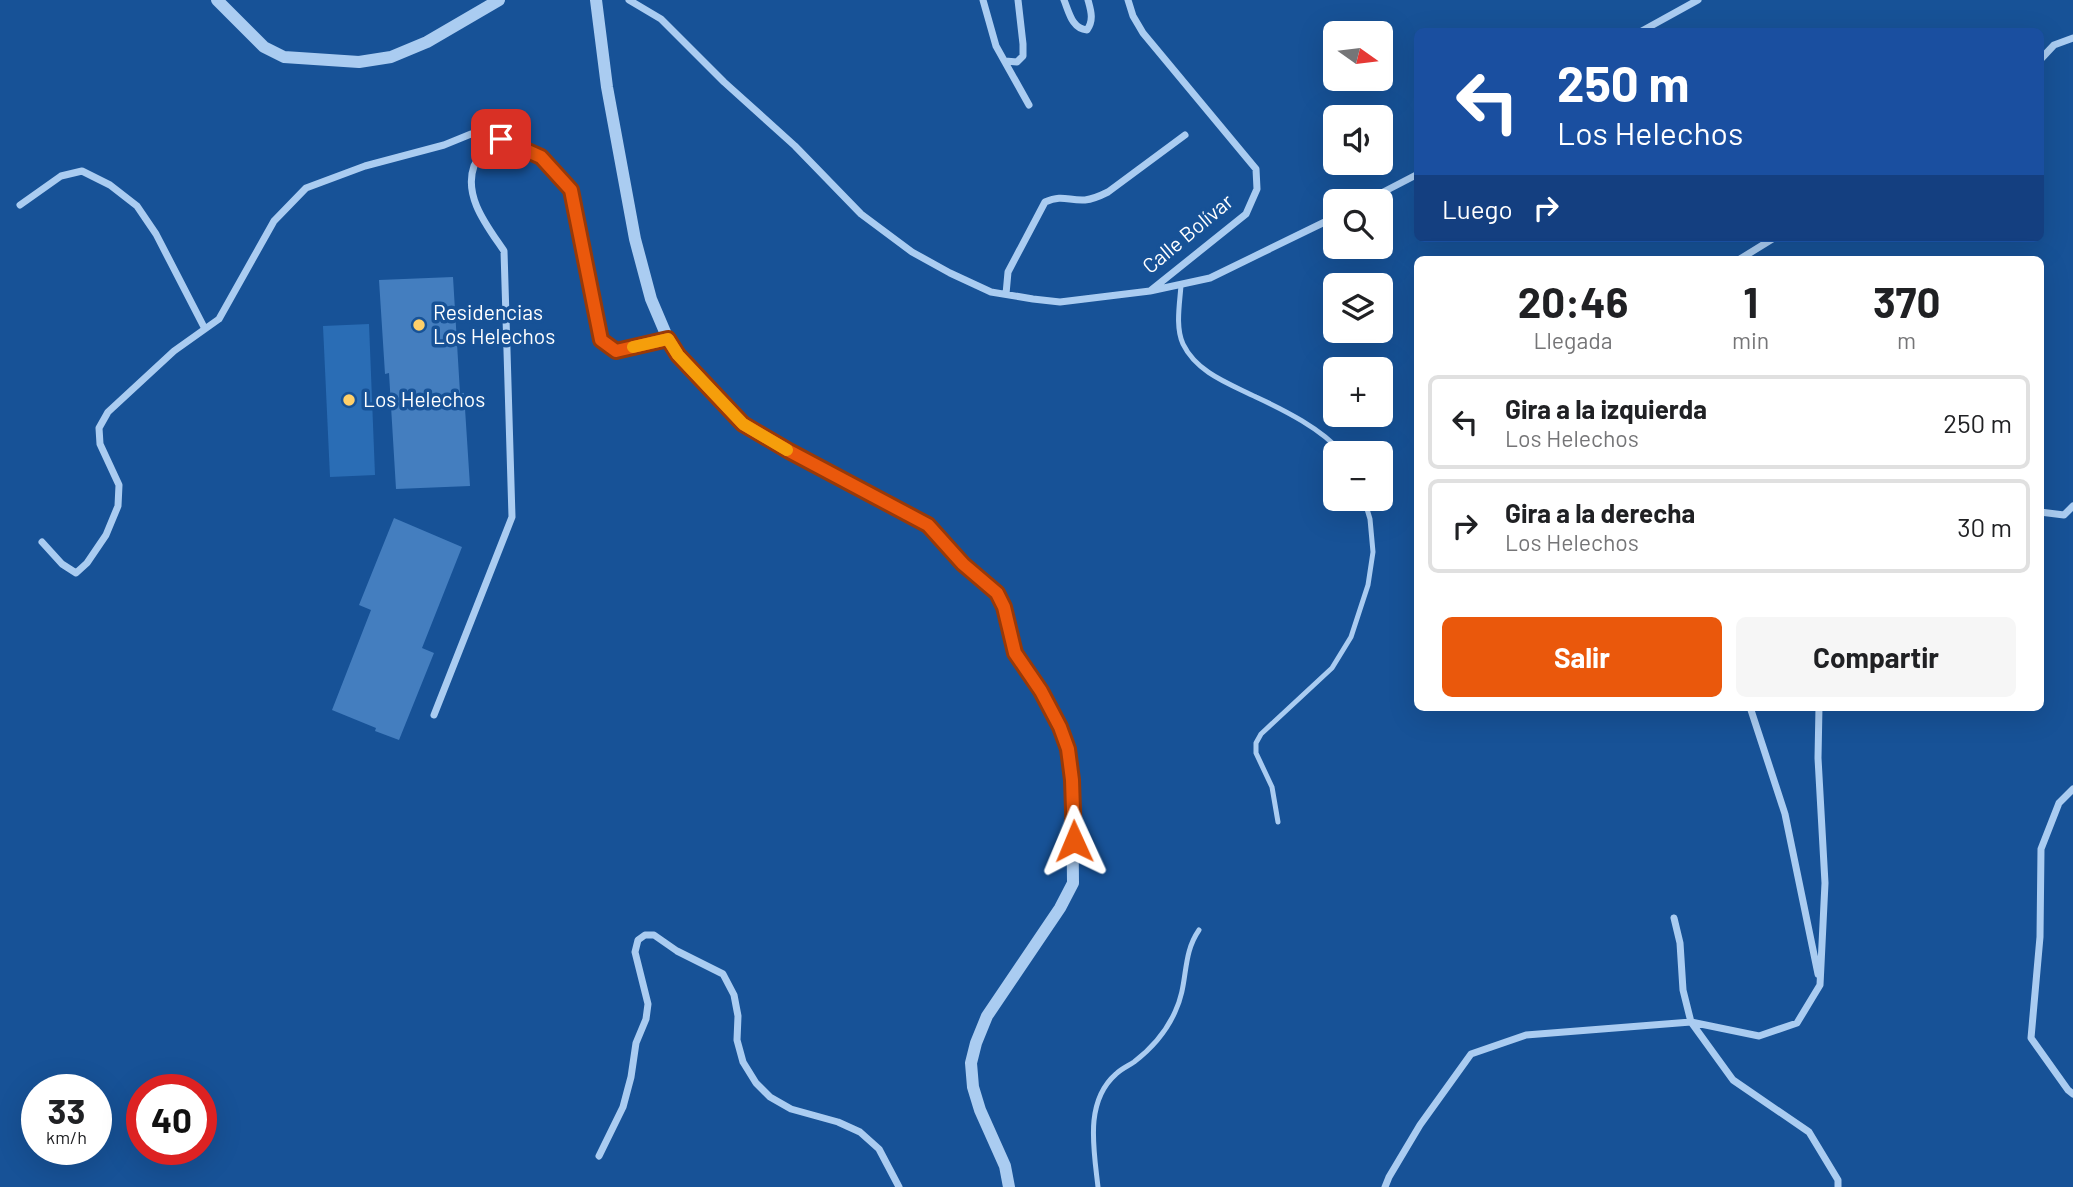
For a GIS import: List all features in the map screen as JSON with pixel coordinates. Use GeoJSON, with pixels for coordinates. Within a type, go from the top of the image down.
{"type":"FeatureCollection","features":[{"type":"Feature","properties":{"kind":"street"},"geometry":{"type":"LineString","coordinates":[[216,0],[264,47],[284,57],[359,62],[391,57],[426,42],[499,0]]}},
{"type":"Feature","properties":{"kind":"street"},"geometry":{"type":"LineString","coordinates":[[596,0],[607,87],[635,239],[651,299],[678,355],[743,424],[928,525],[963,564],[991,586],[1004,607],[1015,653],[1030,673],[1060,727],[1068,749],[1072,780],[1073,883],[1060,908],[987,1016],[971,1063],[973,1087],[980,1110],[1005,1166],[1009,1187]]}},
{"type":"Feature","properties":{"kind":"street","name":"Calle Bolívar"},"geometry":{"type":"LineString","coordinates":[[629,0],[661,19],[724,82],[795,146],[861,214],[912,252],[950,274],[991,292],[1060,302],[1150,291],[1246,214],[1257,189],[1256,169],[1143,33],[1128,0]]}},
{"type":"Feature","properties":{"kind":"street"},"geometry":{"type":"LineString","coordinates":[[983,0],[996,46],[1029,104]]}},
{"type":"Feature","properties":{"kind":"street"},"geometry":{"type":"LineString","coordinates":[[1005,61],[1017,62],[1023,56],[1018,0]]}},
{"type":"Feature","properties":{"kind":"street"},"geometry":{"type":"LineString","coordinates":[[1064,0],[1073,23],[1081,30],[1087,30],[1091,24],[1088,0]]}},
{"type":"Feature","properties":{"kind":"street"},"geometry":{"type":"LineString","coordinates":[[1647,28],[1698,0]]}},
{"type":"Feature","properties":{"kind":"street"},"geometry":{"type":"LineString","coordinates":[[2044,56],[2054,45],[2073,38]]}},
{"type":"Feature","properties":{"kind":"street"},"geometry":{"type":"LineString","coordinates":[[42,542],[62,564],[76,573],[87,563],[106,535],[118,506],[119,485],[100,444],[99,428],[108,412],[174,351],[219,319],[274,221],[306,188],[365,166],[444,145],[471,134],[501,139],[541,157],[571,190],[601,340],[616,351],[668,339]]}},
{"type":"Feature","properties":{"kind":"street"},"geometry":{"type":"LineString","coordinates":[[1006,294],[1008,272],[1045,202],[1056,197],[1085,200],[1096,198],[1185,135]]}},
{"type":"Feature","properties":{"kind":"street"},"geometry":{"type":"LineString","coordinates":[[434,715],[512,517],[504,251],[471,194],[475,165],[501,139]]}},
{"type":"Feature","properties":{"kind":"street"},"geometry":{"type":"LineString","coordinates":[[20,205],[61,176],[82,172],[110,185],[137,206],[156,234],[205,329]]}},
{"type":"Feature","properties":{"kind":"street"},"geometry":{"type":"LineString","coordinates":[[1389,189],[1414,176]]}},
{"type":"Feature","properties":{"kind":"street"},"geometry":{"type":"LineString","coordinates":[[1150,291],[1210,278],[1323,223]]}},
{"type":"Feature","properties":{"kind":"street"},"geometry":{"type":"LineString","coordinates":[[1746,256],[1768,242]]}},
{"type":"Feature","properties":{"kind":"street"},"geometry":{"type":"LineString","coordinates":[[2044,512],[2064,515],[2073,506]]}},
{"type":"Feature","properties":{"kind":"street"},"geometry":{"type":"LineString","coordinates":[[1751,711],[1785,814],[1820,985]]}},
{"type":"Feature","properties":{"kind":"street"},"geometry":{"type":"LineString","coordinates":[[1385,1187],[1420,1125],[1471,1054],[1526,1035],[1691,1022],[1759,1036],[1797,1023],[1820,985],[1825,883],[1818,758],[1819,711]]}},
{"type":"Feature","properties":{"kind":"street"},"geometry":{"type":"LineString","coordinates":[[2073,789],[2059,803],[2041,849],[2040,937],[2031,1038],[2073,1094]]}},
{"type":"Feature","properties":{"kind":"street"},"geometry":{"type":"LineString","coordinates":[[1674,918],[1680,943],[1683,990],[1691,1022],[1733,1080],[1809,1132],[1838,1180],[1838,1187]]}},
{"type":"Feature","properties":{"kind":"street"},"geometry":{"type":"LineString","coordinates":[[599,1156],[623,1107],[636,1043],[646,1019],[648,1004],[635,951],[638,940],[645,935],[654,935],[677,951],[723,974],[734,995],[738,1016],[737,1040],[743,1062],[756,1083],[770,1097],[791,1109],[838,1122],[860,1132],[879,1149],[899,1187]]}},
{"type":"Feature","properties":{"kind":"lane"},"geometry":{"type":"LineString","coordinates":[[1181,285],[1179,325],[1183,343],[1195,360],[1213,376],[1259,398],[1329,441]]}},
{"type":"Feature","properties":{"kind":"lane"},"geometry":{"type":"LineString","coordinates":[[1278,822],[1272,787],[1256,753],[1256,743],[1261,734],[1332,668],[1351,637],[1368,585],[1373,552],[1368,511]]}},
{"type":"Feature","properties":{"kind":"lane"},"geometry":{"type":"LineString","coordinates":[[1098,1187],[1094,1119],[1097,1102],[1112,1078],[1142,1056],[1170,1023],[1181,1001],[1190,946],[1199,930]]}},
{"type":"Feature","properties":{"kind":"shaded area","name":"Los Helechos"},"geometry":{"type":"Polygon","coordinates":[[[369,324],[375,475],[330,477],[323,326],[369,324]]]}},
{"type":"Feature","properties":{"kind":"building"},"geometry":{"type":"Polygon","coordinates":[[[453,277],[460,393],[464,393],[470,486],[396,489],[389,373],[385,374],[379,280],[453,277]]]}},
{"type":"Feature","properties":{"kind":"building"},"geometry":{"type":"Polygon","coordinates":[[[394,518],[462,547],[422,648],[434,653],[399,740],[332,710],[371,610],[359,605],[394,518]]]}},
{"type":"Feature","properties":{"kind":"slow traffic"},"geometry":{"type":"LineString","coordinates":[[633,347],[668,339],[678,355],[743,424],[787,450]]}},
{"type":"Feature","properties":{"kind":"place","name":"Residencias Los Helechos"},"geometry":{"type":"Point","coordinates":[419,325]}},
{"type":"Feature","properties":{"kind":"place","name":"Los Helechos"},"geometry":{"type":"Point","coordinates":[349,400]}},
{"type":"Feature","properties":{"kind":"route"},"geometry":{"type":"LineString","coordinates":[[501,139],[541,157],[571,190],[601,340],[616,351],[668,339],[678,355],[743,424],[928,525],[963,564],[997,593],[1004,607],[1015,653],[1041,691],[1068,749],[1074,841]]}}]}
